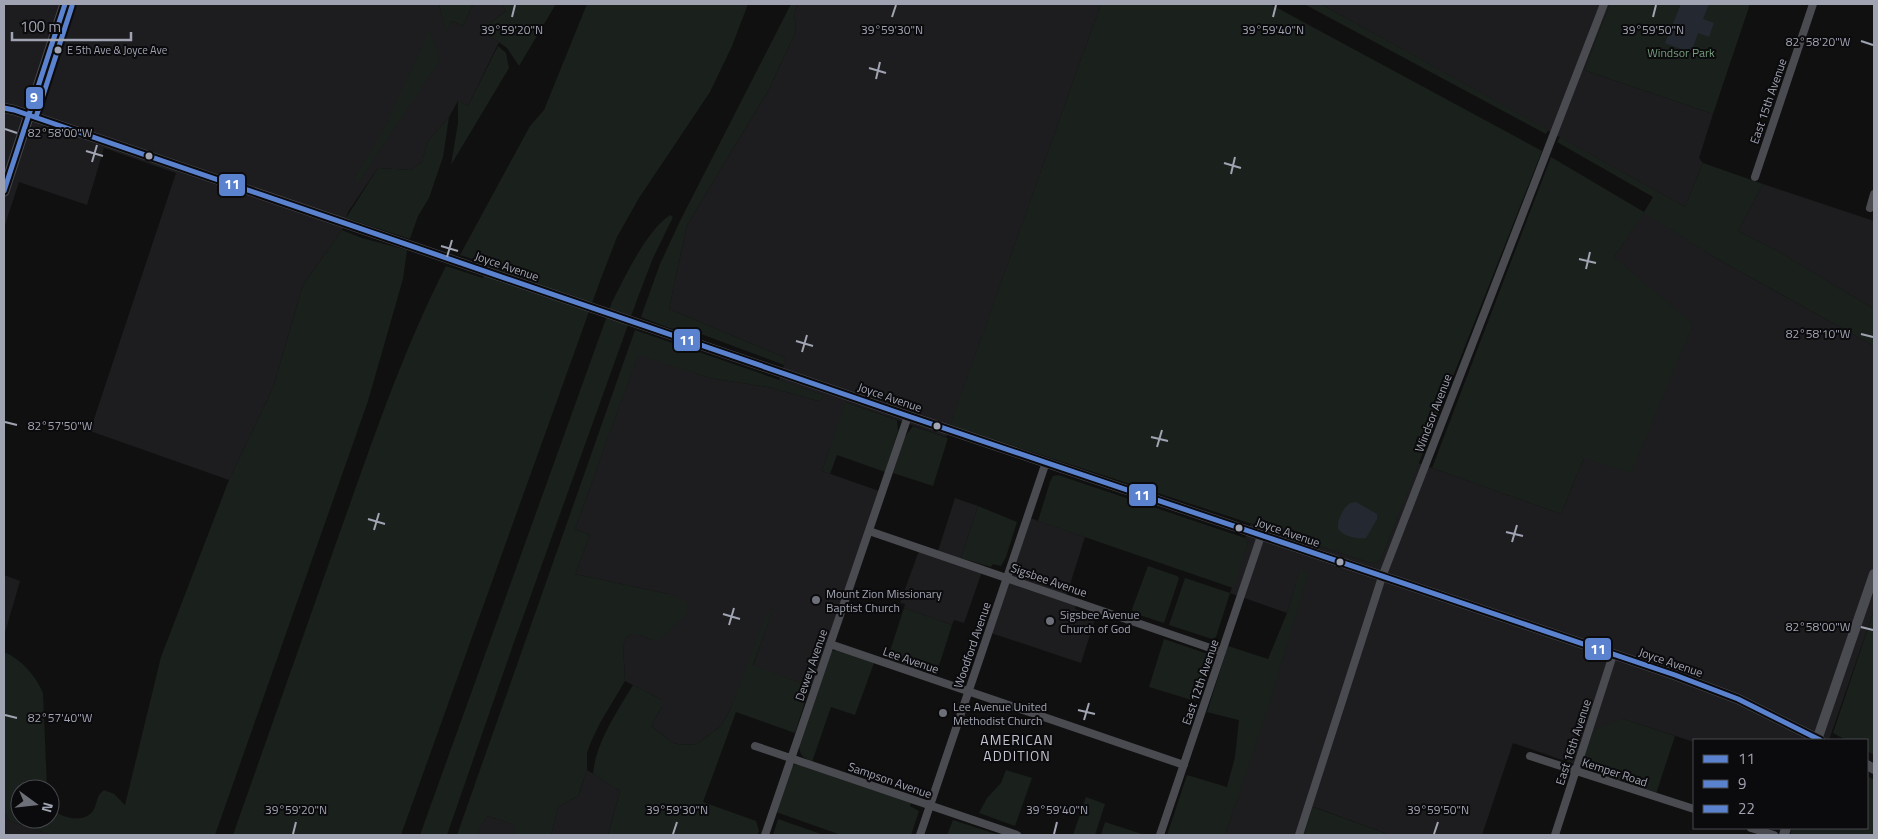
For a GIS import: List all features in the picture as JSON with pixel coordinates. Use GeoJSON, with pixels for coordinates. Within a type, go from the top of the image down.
{"type":"FeatureCollection","features":[{"type":"Feature","properties":{"kind":"main road"},"geometry":{"type":"LineString","coordinates":[[4,191],[65,4]]}},
{"type":"Feature","properties":{"kind":"street","name":"Windsor Avenue"},"geometry":{"type":"LineString","coordinates":[[1299,835],[1382,577],[1604,4]]}},
{"type":"Feature","properties":{"kind":"street","name":"East 15th Avenue"},"geometry":{"type":"LineString","coordinates":[[1755,177],[1813,4]]}},
{"type":"Feature","properties":{"kind":"street","name":"Joyce Avenue"},"geometry":{"type":"LineString","coordinates":[[4,108],[1613,655],[1738,699],[1816,739]]}},
{"type":"Feature","properties":{"kind":"street"},"geometry":{"type":"LineString","coordinates":[[1870,208],[1874,194]]}},
{"type":"Feature","properties":{"kind":"street","name":"Dewey Avenue"},"geometry":{"type":"LineString","coordinates":[[765,835],[908,416]]}},
{"type":"Feature","properties":{"kind":"street","name":"Woodford Avenue"},"geometry":{"type":"LineString","coordinates":[[920,835],[1046,462]]}},
{"type":"Feature","properties":{"kind":"street","name":"Sigsbee Avenue"},"geometry":{"type":"LineString","coordinates":[[868,531],[1222,652]]}},
{"type":"Feature","properties":{"kind":"street","name":"East 12th Avenue"},"geometry":{"type":"LineString","coordinates":[[1160,835],[1262,536]]}},
{"type":"Feature","properties":{"kind":"street"},"geometry":{"type":"LineString","coordinates":[[1818,739],[1874,574]]}},
{"type":"Feature","properties":{"kind":"street","name":"Lee Avenue"},"geometry":{"type":"LineString","coordinates":[[830,644],[1184,765]]}},
{"type":"Feature","properties":{"kind":"street","name":"East 16th Avenue"},"geometry":{"type":"LineString","coordinates":[[1555,835],[1613,655]]}},
{"type":"Feature","properties":{"kind":"street","name":"Sampson Avenue"},"geometry":{"type":"LineString","coordinates":[[755,746],[1017,835]]}},
{"type":"Feature","properties":{"kind":"street","name":"Kemper Road"},"geometry":{"type":"LineString","coordinates":[[1530,756],[1693,809]]}},
{"type":"Feature","properties":{"kind":"street"},"geometry":{"type":"LineString","coordinates":[[1754,829],[1774,835]]}},
{"type":"Feature","properties":{"kind":"shaded area"},"geometry":{"type":"Polygon","coordinates":[[[4,4],[439,4],[446,31],[452,21],[463,26],[473,4],[502,4],[506,11],[490,23],[484,23],[483,31],[499,42],[468,106],[458,101],[449,117],[427,142],[422,162],[411,170],[378,168],[348,212],[342,230],[303,285],[273,388],[229,480],[90,431],[176,173],[104,148],[87,205],[19,182],[4,228],[4,4]]]}},
{"type":"Feature","properties":{"kind":"shaded area"},"geometry":{"type":"Polygon","coordinates":[[[798,4],[1101,4],[946,437],[846,402],[822,471],[882,492],[817,689],[753,666],[773,608],[731,708],[721,726],[697,744],[683,745],[673,743],[651,726],[662,706],[662,700],[625,681],[623,646],[626,638],[631,634],[639,634],[652,640],[668,594],[575,574],[590,535],[575,529],[638,354],[710,378],[768,387],[818,401],[822,399],[823,395],[779,381],[786,358],[669,309],[687,225],[768,91],[796,31],[794,13],[798,4]]]}},
{"type":"Feature","properties":{"kind":"shaded area"},"geometry":{"type":"Polygon","coordinates":[[[1321,4],[1610,4],[1584,70],[1713,114],[1699,158],[1703,163],[1685,207],[1321,4]]]}},
{"type":"Feature","properties":{"kind":"shaded area"},"geometry":{"type":"Polygon","coordinates":[[[1681,4],[1709,4],[1703,19],[1714,23],[1709,37],[1698,33],[1691,53],[1665,43],[1681,4]]]}},
{"type":"Feature","properties":{"kind":"shaded area"},"geometry":{"type":"Polygon","coordinates":[[[1763,184],[1874,221],[1874,309],[1774,249],[1738,231],[1763,184]]]}},
{"type":"Feature","properties":{"kind":"shaded area"},"geometry":{"type":"Polygon","coordinates":[[[1644,212],[1716,258],[1874,346],[1874,610],[1829,739],[1693,739],[1693,742],[1623,719],[1584,757],[1585,768],[1513,743],[1482,835],[1390,835],[1314,807],[1304,835],[1225,835],[1283,658],[1300,571],[1287,613],[1230,593],[1248,543],[1245,538],[1251,524],[1376,563],[1381,559],[1418,463],[1561,514],[1584,458],[1614,257],[1644,212]]]}},
{"type":"Feature","properties":{"kind":"shaded area"},"geometry":{"type":"Polygon","coordinates":[[[955,498],[978,506],[961,558],[984,566],[964,623],[954,620],[952,625],[904,608],[905,604],[900,603],[921,545],[938,551],[955,498]]]}},
{"type":"Feature","properties":{"kind":"shaded area"},"geometry":{"type":"Polygon","coordinates":[[[1356,502],[1377,514],[1377,519],[1366,538],[1348,536],[1339,530],[1338,527],[1340,516],[1344,509],[1350,503],[1356,502]]]}},
{"type":"Feature","properties":{"kind":"shaded area"},"geometry":{"type":"Polygon","coordinates":[[[1030,518],[1085,537],[1066,597],[1077,601],[1075,609],[1096,616],[1081,663],[991,633],[1030,518]]]}},
{"type":"Feature","properties":{"kind":"shaded area"},"geometry":{"type":"Polygon","coordinates":[[[4,575],[20,581],[4,636],[4,575]]]}},
{"type":"Feature","properties":{"kind":"shaded area"},"geometry":{"type":"Polygon","coordinates":[[[587,770],[620,791],[608,835],[551,835],[558,807],[578,796],[587,770]]]}},
{"type":"Feature","properties":{"kind":"shaded area"},"geometry":{"type":"Polygon","coordinates":[[[4,814],[10,821],[10,829],[33,829],[51,835],[4,835],[4,814]]]}},
{"type":"Feature","properties":{"kind":"shaded area"},"geometry":{"type":"Polygon","coordinates":[[[486,816],[514,824],[515,835],[476,835],[486,816]]]}},
{"type":"Feature","properties":{"kind":"green space"},"geometry":{"type":"Polygon","coordinates":[[[439,4],[473,4],[463,26],[452,21],[446,32],[439,4]]]}},
{"type":"Feature","properties":{"kind":"green space"},"geometry":{"type":"Polygon","coordinates":[[[502,4],[556,4],[519,66],[507,48],[480,27],[484,23],[490,23],[506,11],[502,4]]]}},
{"type":"Feature","properties":{"kind":"green space"},"geometry":{"type":"Polygon","coordinates":[[[587,4],[748,4],[732,46],[710,92],[639,198],[617,237],[401,835],[233,835],[365,462],[416,330],[446,266],[483,278],[488,264],[460,255],[530,126],[544,110],[587,4]]]}},
{"type":"Feature","properties":{"kind":"green space"},"geometry":{"type":"Polygon","coordinates":[[[791,4],[798,4],[794,13],[796,31],[768,91],[687,225],[669,309],[786,358],[784,365],[701,334],[669,328],[641,317],[660,264],[680,221],[791,4]]]}},
{"type":"Feature","properties":{"kind":"green space"},"geometry":{"type":"Polygon","coordinates":[[[1101,4],[1270,4],[1542,151],[1381,559],[1376,563],[1368,562],[950,425],[1101,4]]]}},
{"type":"Feature","properties":{"kind":"green space"},"geometry":{"type":"Polygon","coordinates":[[[1304,4],[1321,4],[1548,130],[1546,134],[1304,4]]]}},
{"type":"Feature","properties":{"kind":"green space","name":"Windsor Park"},"geometry":{"type":"Polygon","coordinates":[[[1610,4],[1750,4],[1713,114],[1584,70],[1610,4]]]}},
{"type":"Feature","properties":{"kind":"green space"},"geometry":{"type":"Polygon","coordinates":[[[430,29],[439,57],[437,65],[358,183],[354,179],[383,131],[430,29]]]}},
{"type":"Feature","properties":{"kind":"green space"},"geometry":{"type":"Polygon","coordinates":[[[498,46],[506,53],[509,68],[451,165],[458,123],[458,101],[468,106],[498,46]]]}},
{"type":"Feature","properties":{"kind":"green space"},"geometry":{"type":"Polygon","coordinates":[[[449,117],[443,157],[429,198],[418,216],[410,239],[346,218],[378,168],[411,170],[422,162],[427,142],[449,117]]]}},
{"type":"Feature","properties":{"kind":"green space"},"geometry":{"type":"Polygon","coordinates":[[[1560,137],[1685,207],[1703,163],[1763,184],[1738,231],[1774,249],[1874,309],[1874,346],[1716,258],[1644,213],[1614,257],[1693,324],[1631,473],[1584,458],[1561,514],[1432,468],[1551,157],[1644,212],[1653,197],[1557,142],[1560,137]]]}},
{"type":"Feature","properties":{"kind":"green space"},"geometry":{"type":"Polygon","coordinates":[[[670,215],[673,217],[653,258],[638,297],[447,835],[420,835],[612,302],[645,243],[661,222],[670,215]]]}},
{"type":"Feature","properties":{"kind":"green space"},"geometry":{"type":"Polygon","coordinates":[[[342,230],[362,238],[407,250],[403,279],[368,401],[215,835],[51,835],[33,829],[60,829],[60,814],[72,818],[89,815],[95,808],[99,795],[104,790],[114,794],[125,805],[161,657],[229,480],[273,388],[303,285],[342,230]]]}},
{"type":"Feature","properties":{"kind":"green space"},"geometry":{"type":"Polygon","coordinates":[[[635,330],[823,395],[822,399],[818,401],[768,387],[710,378],[638,355],[575,529],[590,535],[575,574],[668,594],[686,602],[688,608],[684,617],[660,639],[652,640],[639,634],[631,634],[626,638],[623,646],[625,681],[590,744],[587,753],[587,770],[578,796],[558,807],[551,835],[515,835],[513,824],[487,816],[476,835],[457,835],[635,330]]]}},
{"type":"Feature","properties":{"kind":"green space"},"geometry":{"type":"Polygon","coordinates":[[[845,402],[897,420],[898,431],[885,472],[837,455],[830,474],[822,471],[845,402]]]}},
{"type":"Feature","properties":{"kind":"green space"},"geometry":{"type":"Polygon","coordinates":[[[913,426],[948,438],[933,486],[893,473],[904,438],[913,426]]]}},
{"type":"Feature","properties":{"kind":"green space"},"geometry":{"type":"Polygon","coordinates":[[[1058,475],[1245,538],[1248,543],[1233,588],[1038,521],[1050,482],[1053,476],[1058,475]]]}},
{"type":"Feature","properties":{"kind":"green space"},"geometry":{"type":"Polygon","coordinates":[[[978,506],[1017,522],[1006,557],[1001,566],[993,564],[991,567],[961,558],[978,506]]]}},
{"type":"Feature","properties":{"kind":"green space"},"geometry":{"type":"Polygon","coordinates":[[[1148,566],[1179,578],[1164,623],[1133,613],[1132,609],[1148,566]]]}},
{"type":"Feature","properties":{"kind":"green space"},"geometry":{"type":"Polygon","coordinates":[[[1300,570],[1309,572],[1270,702],[1225,835],[1167,835],[1187,775],[1227,787],[1235,757],[1239,720],[1207,712],[1228,646],[1268,659],[1287,613],[1300,570]]]}},
{"type":"Feature","properties":{"kind":"green space"},"geometry":{"type":"Polygon","coordinates":[[[1185,578],[1230,593],[1216,637],[1212,639],[1169,625],[1185,578]]]}},
{"type":"Feature","properties":{"kind":"green space"},"geometry":{"type":"Polygon","coordinates":[[[774,607],[753,665],[806,685],[808,692],[795,733],[736,712],[703,802],[756,821],[759,831],[757,835],[608,835],[620,791],[593,774],[595,762],[608,728],[633,685],[662,700],[662,706],[651,726],[673,743],[683,745],[697,744],[721,726],[731,708],[765,617],[774,607]]]}},
{"type":"Feature","properties":{"kind":"green space"},"geometry":{"type":"Polygon","coordinates":[[[904,608],[952,625],[936,675],[887,660],[904,608]]]}},
{"type":"Feature","properties":{"kind":"green space"},"geometry":{"type":"Polygon","coordinates":[[[1874,610],[1874,755],[1868,752],[1868,739],[1844,739],[1833,733],[1874,610]]]}},
{"type":"Feature","properties":{"kind":"green space"},"geometry":{"type":"Polygon","coordinates":[[[1164,639],[1208,654],[1209,658],[1195,701],[1149,687],[1164,639]]]}},
{"type":"Feature","properties":{"kind":"green space"},"geometry":{"type":"Polygon","coordinates":[[[838,650],[874,663],[855,715],[831,707],[812,762],[802,756],[799,746],[831,651],[838,650]]]}},
{"type":"Feature","properties":{"kind":"green space"},"geometry":{"type":"Polygon","coordinates":[[[4,652],[16,659],[27,669],[43,693],[47,779],[10,779],[10,821],[4,814],[4,652]]]}},
{"type":"Feature","properties":{"kind":"green space"},"geometry":{"type":"Polygon","coordinates":[[[1623,719],[1675,736],[1656,794],[1597,775],[1585,768],[1584,757],[1593,730],[1623,719]]]}},
{"type":"Feature","properties":{"kind":"green space"},"geometry":{"type":"Polygon","coordinates":[[[796,764],[911,803],[910,806],[919,811],[911,835],[841,835],[776,812],[791,766],[796,764]]]}},
{"type":"Feature","properties":{"kind":"green space"},"geometry":{"type":"Polygon","coordinates":[[[1006,770],[1032,778],[1015,826],[979,813],[987,798],[1001,783],[1006,770]]]}},
{"type":"Feature","properties":{"kind":"green space"},"geometry":{"type":"Polygon","coordinates":[[[1868,777],[1874,780],[1874,835],[1790,835],[1792,829],[1868,829],[1868,777]]]}},
{"type":"Feature","properties":{"kind":"green space"},"geometry":{"type":"Polygon","coordinates":[[[1086,797],[1105,804],[1095,835],[1073,835],[1086,797]]]}},
{"type":"Feature","properties":{"kind":"green space"},"geometry":{"type":"Polygon","coordinates":[[[1313,807],[1390,835],[1304,835],[1313,807]]]}},
{"type":"Feature","properties":{"kind":"green space"},"geometry":{"type":"Polygon","coordinates":[[[778,819],[824,835],[773,835],[778,819]]]}},
{"type":"Feature","properties":{"kind":"green space"},"geometry":{"type":"Polygon","coordinates":[[[953,820],[999,835],[947,835],[953,820]]]}},
{"type":"Feature","properties":{"kind":"green space"},"geometry":{"type":"Polygon","coordinates":[[[1105,822],[1145,835],[1101,835],[1105,822]]]}},
{"type":"Feature","properties":{"kind":"transit line","name":"9"},"geometry":{"type":"LineString","coordinates":[[4,191],[65,4]]}},
{"type":"Feature","properties":{"kind":"transit line","name":"22"},"geometry":{"type":"LineString","coordinates":[[36,117],[72,6]]}},
{"type":"Feature","properties":{"kind":"transit line","name":"11"},"geometry":{"type":"LineString","coordinates":[[4,108],[1675,675],[1738,699],[1818,739]]}},
{"type":"Feature","properties":{"kind":"place","name":"E 5th Ave & Joyce Ave"},"geometry":{"type":"Point","coordinates":[58,50]}},
{"type":"Feature","properties":{"kind":"place","name":"Mount Zion Missionary Baptist Church"},"geometry":{"type":"Point","coordinates":[816,600]}},
{"type":"Feature","properties":{"kind":"place","name":"Sigsbee Avenue Church of God"},"geometry":{"type":"Point","coordinates":[1050,621]}},
{"type":"Feature","properties":{"kind":"place","name":"Lee Avenue United Methodist Church"},"geometry":{"type":"Point","coordinates":[943,713]}},
{"type":"Feature","properties":{"kind":"district","name":"AMERICAN ADDITION"},"geometry":{"type":"Point","coordinates":[1017,748]}}]}
